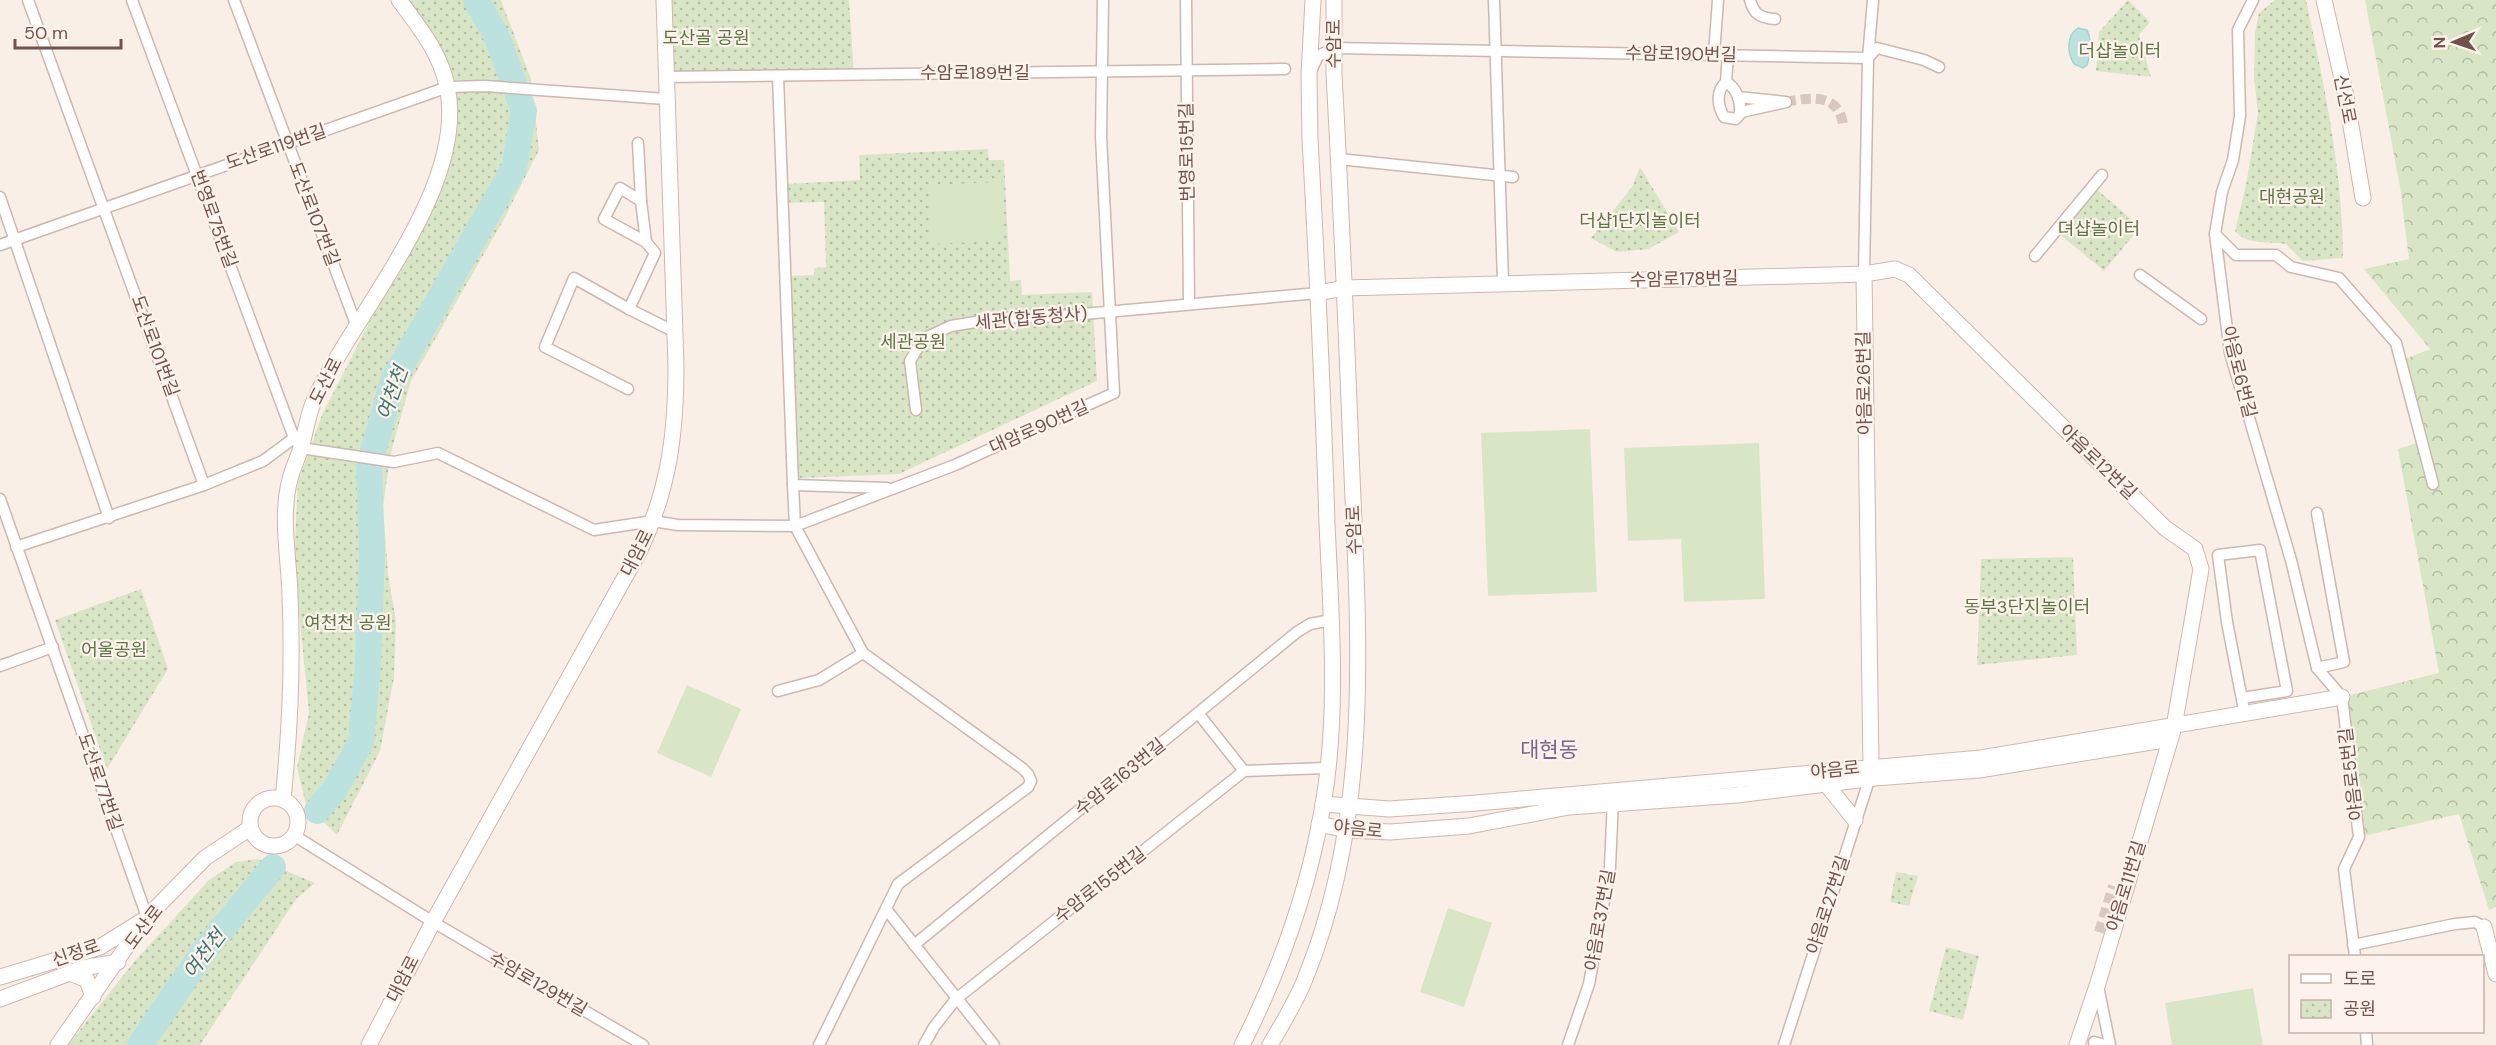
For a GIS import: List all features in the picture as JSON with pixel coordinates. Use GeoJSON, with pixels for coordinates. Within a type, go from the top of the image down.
{"type":"FeatureCollection","features":[{"type":"Feature","properties":{"kind":"street"},"geometry":{"type":"LineString","coordinates":[[28,0],[105,207]]}},
{"type":"Feature","properties":{"kind":"street","name":"번영로75번길"},"geometry":{"type":"LineString","coordinates":[[132,0],[298,443]]}},
{"type":"Feature","properties":{"kind":"street","name":"도산로107번길"},"geometry":{"type":"LineString","coordinates":[[234,0],[357,327]]}},
{"type":"Feature","properties":{"kind":"street","name":"도산로"},"geometry":{"type":"LineString","coordinates":[[283,799],[292,693],[290,594],[284,522],[298,443],[314,402],[431,197],[447,143],[451,120],[448,87],[435,49],[399,0]]}},
{"type":"Feature","properties":{"kind":"street","name":"대암로"},"geometry":{"type":"LineString","coordinates":[[369,1045],[433,922],[640,550],[653,521],[668,474],[675,424],[675,332],[664,0]]}},
{"type":"Feature","properties":{"kind":"street","name":"대암로90번길"},"geometry":{"type":"LineString","coordinates":[[298,443],[394,462],[438,453],[594,530],[653,521],[678,525],[795,526],[955,465],[1114,393],[1101,136],[1103,0]]}},
{"type":"Feature","properties":{"kind":"street","name":"번영로15번길"},"geometry":{"type":"LineString","coordinates":[[1186,0],[1189,303]]}},
{"type":"Feature","properties":{"kind":"street","name":"수암로"},"geometry":{"type":"LineString","coordinates":[[1242,1045],[1290,934],[1319,824],[1327,768],[1331,621],[1309,75],[1313,0]]}},
{"type":"Feature","properties":{"kind":"street","name":"수암로"},"geometry":{"type":"LineString","coordinates":[[1270,1045],[1289,1012],[1316,952],[1331,902],[1347,830],[1357,727],[1357,609],[1334,48],[1334,0]]}},
{"type":"Feature","properties":{"kind":"street"},"geometry":{"type":"LineString","coordinates":[[1494,0],[1503,283]]}},
{"type":"Feature","properties":{"kind":"street"},"geometry":{"type":"LineString","coordinates":[[1714,54],[1718,0]]}},
{"type":"Feature","properties":{"kind":"street"},"geometry":{"type":"LineString","coordinates":[[1750,0],[1758,15],[1775,19]]}},
{"type":"Feature","properties":{"kind":"street","name":"야음로26번길"},"geometry":{"type":"LineString","coordinates":[[1870,773],[1864,274],[1868,58],[1873,0]]}},
{"type":"Feature","properties":{"kind":"street","name":"야음로6번길"},"geometry":{"type":"LineString","coordinates":[[2253,0],[2238,30],[2240,116],[2233,160],[2222,192],[2214,234],[2230,353],[2291,560],[2317,668],[2342,697]]}},
{"type":"Feature","properties":{"kind":"street","name":"신선로"},"geometry":{"type":"LineString","coordinates":[[2324,0],[2346,96],[2363,198]]}},
{"type":"Feature","properties":{"kind":"street"},"geometry":{"type":"LineString","coordinates":[[1309,75],[1318,56],[1334,48]]}},
{"type":"Feature","properties":{"kind":"street","name":"수암로190번길"},"geometry":{"type":"LineString","coordinates":[[1334,48],[1868,58],[1877,48],[1924,60],[1939,67]]}},
{"type":"Feature","properties":{"kind":"street"},"geometry":{"type":"LineString","coordinates":[[1726,82],[1731,84],[1738,97],[1740,112],[1738,117],[1731,120],[1724,117],[1720,111],[1719,94],[1726,82],[1728,54]]}},
{"type":"Feature","properties":{"kind":"street","name":"수암로189번길"},"geometry":{"type":"LineString","coordinates":[[665,77],[1285,69]]}},
{"type":"Feature","properties":{"kind":"street"},"geometry":{"type":"LineString","coordinates":[[778,76],[795,526],[863,653],[1022,768],[1031,781],[1028,787],[898,884],[819,1045]]}},
{"type":"Feature","properties":{"kind":"street","name":"도산로119번길"},"geometry":{"type":"LineString","coordinates":[[0,245],[448,87],[485,86],[666,99]]}},
{"type":"Feature","properties":{"kind":"street"},"geometry":{"type":"LineString","coordinates":[[1738,97],[1786,102],[1740,112]]}},
{"type":"Feature","properties":{"kind":"street"},"geometry":{"type":"LineString","coordinates":[[638,143],[646,242]]}},
{"type":"Feature","properties":{"kind":"street"},"geometry":{"type":"LineString","coordinates":[[1339,159],[1513,177]]}},
{"type":"Feature","properties":{"kind":"street"},"geometry":{"type":"LineString","coordinates":[[2035,256],[2102,175]]}},
{"type":"Feature","properties":{"kind":"street"},"geometry":{"type":"LineString","coordinates":[[629,309],[655,253],[646,242],[604,219],[620,188],[641,201]]}},
{"type":"Feature","properties":{"kind":"street"},"geometry":{"type":"LineString","coordinates":[[0,197],[110,518]]}},
{"type":"Feature","properties":{"kind":"street","name":"도산로101번길"},"geometry":{"type":"LineString","coordinates":[[105,207],[204,484]]}},
{"type":"Feature","properties":{"kind":"street"},"geometry":{"type":"LineString","coordinates":[[2214,234],[2236,255],[2276,255],[2291,267],[2339,278],[2396,343],[2433,484]]}},
{"type":"Feature","properties":{"kind":"street","name":"야음로12번길"},"geometry":{"type":"LineString","coordinates":[[1864,274],[1895,269],[1909,275],[2165,528],[2195,549],[2201,569],[2172,733]]}},
{"type":"Feature","properties":{"kind":"street","name":"수암로178번길"},"geometry":{"type":"LineString","coordinates":[[1318,293],[1344,288],[1864,274]]}},
{"type":"Feature","properties":{"kind":"street"},"geometry":{"type":"LineString","coordinates":[[2140,275],[2201,319]]}},
{"type":"Feature","properties":{"kind":"street"},"geometry":{"type":"LineString","coordinates":[[628,389],[545,347],[574,278],[675,332]]}},
{"type":"Feature","properties":{"kind":"street"},"geometry":{"type":"LineString","coordinates":[[1109,311],[1318,293]]}},
{"type":"Feature","properties":{"kind":"street","name":"세관(합동청사)"},"geometry":{"type":"LineString","coordinates":[[916,410],[910,361],[923,339],[951,326],[1000,318],[1109,311]]}},
{"type":"Feature","properties":{"kind":"street"},"geometry":{"type":"LineString","coordinates":[[16,547],[110,518],[204,484],[263,461],[298,443]]}},
{"type":"Feature","properties":{"kind":"street"},"geometry":{"type":"LineString","coordinates":[[794,485],[893,488]]}},
{"type":"Feature","properties":{"kind":"street","name":"도산로77번길"},"geometry":{"type":"LineString","coordinates":[[0,499],[147,917]]}},
{"type":"Feature","properties":{"kind":"street"},"geometry":{"type":"LineString","coordinates":[[2317,513],[2344,662],[2317,668]]}},
{"type":"Feature","properties":{"kind":"street"},"geometry":{"type":"LineString","coordinates":[[2242,698],[2287,691],[2260,550],[2218,555],[2227,622],[2245,715]]}},
{"type":"Feature","properties":{"kind":"street","name":"수암로163번길"},"geometry":{"type":"LineString","coordinates":[[915,945],[1297,632],[1310,624],[1331,621]]}},
{"type":"Feature","properties":{"kind":"street"},"geometry":{"type":"LineString","coordinates":[[0,666],[53,647]]}},
{"type":"Feature","properties":{"kind":"street"},"geometry":{"type":"LineString","coordinates":[[778,691],[819,680],[863,653]]}},
{"type":"Feature","properties":{"kind":"street","name":"야음로"},"geometry":{"type":"LineString","coordinates":[[1323,804],[1389,809],[1613,798],[1737,795],[1826,784],[1870,773],[1979,770],[2342,697]]}},
{"type":"Feature","properties":{"kind":"street","name":"야음로5번길"},"geometry":{"type":"LineString","coordinates":[[2342,697],[2359,837],[2344,869],[2355,955]]}},
{"type":"Feature","properties":{"kind":"street"},"geometry":{"type":"LineString","coordinates":[[1198,713],[1244,771],[1327,768]]}},
{"type":"Feature","properties":{"kind":"street","name":"야음로"},"geometry":{"type":"LineString","coordinates":[[1319,824],[1347,830],[1389,832],[1469,826],[1613,798],[1870,773],[2172,733]]}},
{"type":"Feature","properties":{"kind":"street","name":"야음로11번길"},"geometry":{"type":"LineString","coordinates":[[2077,1045],[2098,983],[2172,733]]}},
{"type":"Feature","properties":{"kind":"street","name":"수암로155번길"},"geometry":{"type":"LineString","coordinates":[[924,1045],[934,1027],[956,999],[1244,771]]}},
{"type":"Feature","properties":{"kind":"street","name":"야음로27번길"},"geometry":{"type":"LineString","coordinates":[[1784,1045],[1870,773]]}},
{"type":"Feature","properties":{"kind":"street","name":"야음로"},"geometry":{"type":"LineString","coordinates":[[1826,784],[1856,820]]}},
{"type":"Feature","properties":{"kind":"street"},"geometry":{"type":"LineString","coordinates":[[274,797],[283,799],[297,813],[298,828],[295,836],[288,842],[277,847],[266,846],[258,841],[250,828],[252,810],[261,801],[274,797]]}},
{"type":"Feature","properties":{"kind":"street","name":"야음로37번길"},"geometry":{"type":"LineString","coordinates":[[1568,1045],[1589,984],[1610,867],[1613,798]]}},
{"type":"Feature","properties":{"kind":"street","name":"도산로"},"geometry":{"type":"LineString","coordinates":[[58,1045],[118,962],[147,917],[205,858],[250,828]]}},
{"type":"Feature","properties":{"kind":"street","name":"수암로129번길"},"geometry":{"type":"LineString","coordinates":[[295,836],[346,870],[644,1045]]}},
{"type":"Feature","properties":{"kind":"street"},"geometry":{"type":"LineString","coordinates":[[886,909],[994,1045]]}},
{"type":"Feature","properties":{"kind":"street","name":"신정로"},"geometry":{"type":"LineString","coordinates":[[0,977],[100,947],[147,917]]}},
{"type":"Feature","properties":{"kind":"street"},"geometry":{"type":"LineString","coordinates":[[2353,945],[2475,922],[2484,927],[2495,967]]}},
{"type":"Feature","properties":{"kind":"street"},"geometry":{"type":"LineString","coordinates":[[70,973],[82,968],[118,962]]}},
{"type":"Feature","properties":{"kind":"street","name":"신정로"},"geometry":{"type":"LineString","coordinates":[[0,999],[70,973],[87,980],[93,997]]}},
{"type":"Feature","properties":{"kind":"street"},"geometry":{"type":"LineString","coordinates":[[2098,983],[2110,1045]]}},
{"type":"Feature","properties":{"kind":"street"},"geometry":{"type":"LineString","coordinates":[[1279,1045],[1289,1012]]}},
{"type":"Feature","properties":{"kind":"green space","name":"여천천 공원"},"geometry":{"type":"Polygon","coordinates":[[[407,0],[501,0],[531,79],[539,150],[504,219],[411,381],[391,452],[383,506],[388,574],[396,621],[394,677],[380,751],[337,835],[306,805],[297,767],[309,713],[294,559],[298,482],[322,415],[405,252],[454,145],[456,99],[447,67],[407,0]]]}},
{"type":"Feature","properties":{"kind":"green space","name":"도산골 공원"},"geometry":{"type":"Polygon","coordinates":[[[663,0],[849,0],[854,75],[665,77],[663,0]]]}},
{"type":"Feature","properties":{"kind":"green space","name":"더샵놀이터"},"geometry":{"type":"Polygon","coordinates":[[[2128,0],[2150,22],[2139,35],[2151,77],[2096,71],[2099,32],[2128,0]]]}},
{"type":"Feature","properties":{"kind":"green space","name":"대현공원"},"geometry":{"type":"Polygon","coordinates":[[[2275,0],[2306,0],[2326,96],[2336,161],[2343,258],[2303,261],[2286,244],[2252,241],[2235,231],[2246,185],[2258,113],[2254,78],[2255,33],[2259,13],[2275,0]]]}},
{"type":"Feature","properties":{"kind":"green space"},"geometry":{"type":"Polygon","coordinates":[[[2365,0],[2496,0],[2496,907],[2489,910],[2459,814],[2359,837],[2342,697],[2439,673],[2398,449],[2420,442],[2405,359],[2430,349],[2364,269],[2409,259],[2400,187],[2365,0]]]}},
{"type":"Feature","properties":{"kind":"green space","name":"세관공원"},"geometry":{"type":"Polygon","coordinates":[[[988,149],[989,160],[1004,160],[1010,281],[1021,280],[1022,295],[1092,292],[1097,381],[899,474],[797,478],[789,276],[814,275],[814,268],[826,267],[824,202],[786,203],[785,184],[860,180],[859,155],[988,149]]]}},
{"type":"Feature","properties":{"kind":"green space","name":"더샵1단지놀이터"},"geometry":{"type":"Polygon","coordinates":[[[1640,167],[1679,232],[1648,249],[1617,252],[1591,238],[1632,187],[1640,167]]]}},
{"type":"Feature","properties":{"kind":"green space"},"geometry":{"type":"Polygon","coordinates":[[[1002,182],[1004,241],[931,244],[929,185],[1002,182]]]}},
{"type":"Feature","properties":{"kind":"green space","name":"뎌샵놀이터"},"geometry":{"type":"Polygon","coordinates":[[[2093,186],[2140,227],[2104,271],[2056,231],[2093,186]]]}},
{"type":"Feature","properties":{"kind":"green space"},"geometry":{"type":"Polygon","coordinates":[[[1590,429],[1597,592],[1488,596],[1481,433],[1590,429]]]}},
{"type":"Feature","properties":{"kind":"green space"},"geometry":{"type":"Polygon","coordinates":[[[1759,443],[1765,599],[1684,602],[1681,539],[1628,541],[1624,448],[1759,443]]]}},
{"type":"Feature","properties":{"kind":"green space","name":"동부3단지놀이터"},"geometry":{"type":"Polygon","coordinates":[[[2073,557],[2077,655],[1977,665],[1981,559],[2073,557]]]}},
{"type":"Feature","properties":{"kind":"green space","name":"어울공원"},"geometry":{"type":"Polygon","coordinates":[[[141,589],[168,669],[107,769],[55,620],[141,589]]]}},
{"type":"Feature","properties":{"kind":"green space"},"geometry":{"type":"Polygon","coordinates":[[[687,685],[741,709],[711,777],[657,753],[687,685]]]}},
{"type":"Feature","properties":{"kind":"green space"},"geometry":{"type":"Polygon","coordinates":[[[258,859],[315,883],[296,899],[200,1045],[68,1045],[134,962],[209,880],[236,862],[258,859]]]}},
{"type":"Feature","properties":{"kind":"green space"},"geometry":{"type":"Polygon","coordinates":[[[1896,872],[1918,876],[1909,906],[1890,902],[1896,872]]]}},
{"type":"Feature","properties":{"kind":"green space"},"geometry":{"type":"Polygon","coordinates":[[[1448,908],[1492,923],[1464,1007],[1420,992],[1448,908]]]}},
{"type":"Feature","properties":{"kind":"green space"},"geometry":{"type":"Polygon","coordinates":[[[1946,947],[1979,956],[1963,1020],[1929,1011],[1946,947]]]}},
{"type":"Feature","properties":{"kind":"green space"},"geometry":{"type":"Polygon","coordinates":[[[2253,988],[2263,1045],[2172,1045],[2165,1003],[2253,988]]]}},
{"type":"Feature","properties":{"kind":"water"},"geometry":{"type":"Polygon","coordinates":[[[2078,28],[2087,30],[2089,34],[2090,52],[2087,65],[2083,68],[2074,64],[2069,49],[2071,35],[2078,28]]]}},
{"type":"Feature","properties":{"kind":"waterway","name":"여천천"},"geometry":{"type":"LineString","coordinates":[[317,811],[335,789],[361,742],[368,665],[372,554],[369,466],[393,380],[514,168],[524,111],[497,37],[476,0]]}},
{"type":"Feature","properties":{"kind":"waterway","name":"여천천"},"geometry":{"type":"LineString","coordinates":[[140,1045],[204,951],[273,867]]}},
{"type":"Feature","properties":{"kind":"tunnel"},"geometry":{"type":"LineString","coordinates":[[1786,102],[1804,99],[1830,102],[1836,107],[1843,125]]}},
{"type":"Feature","properties":{"kind":"tunnel"},"geometry":{"type":"LineString","coordinates":[[2099,932],[2113,886]]}},
{"type":"Feature","properties":{"kind":"district","name":"대현동"},"geometry":{"type":"Point","coordinates":[1549,750]}}]}
